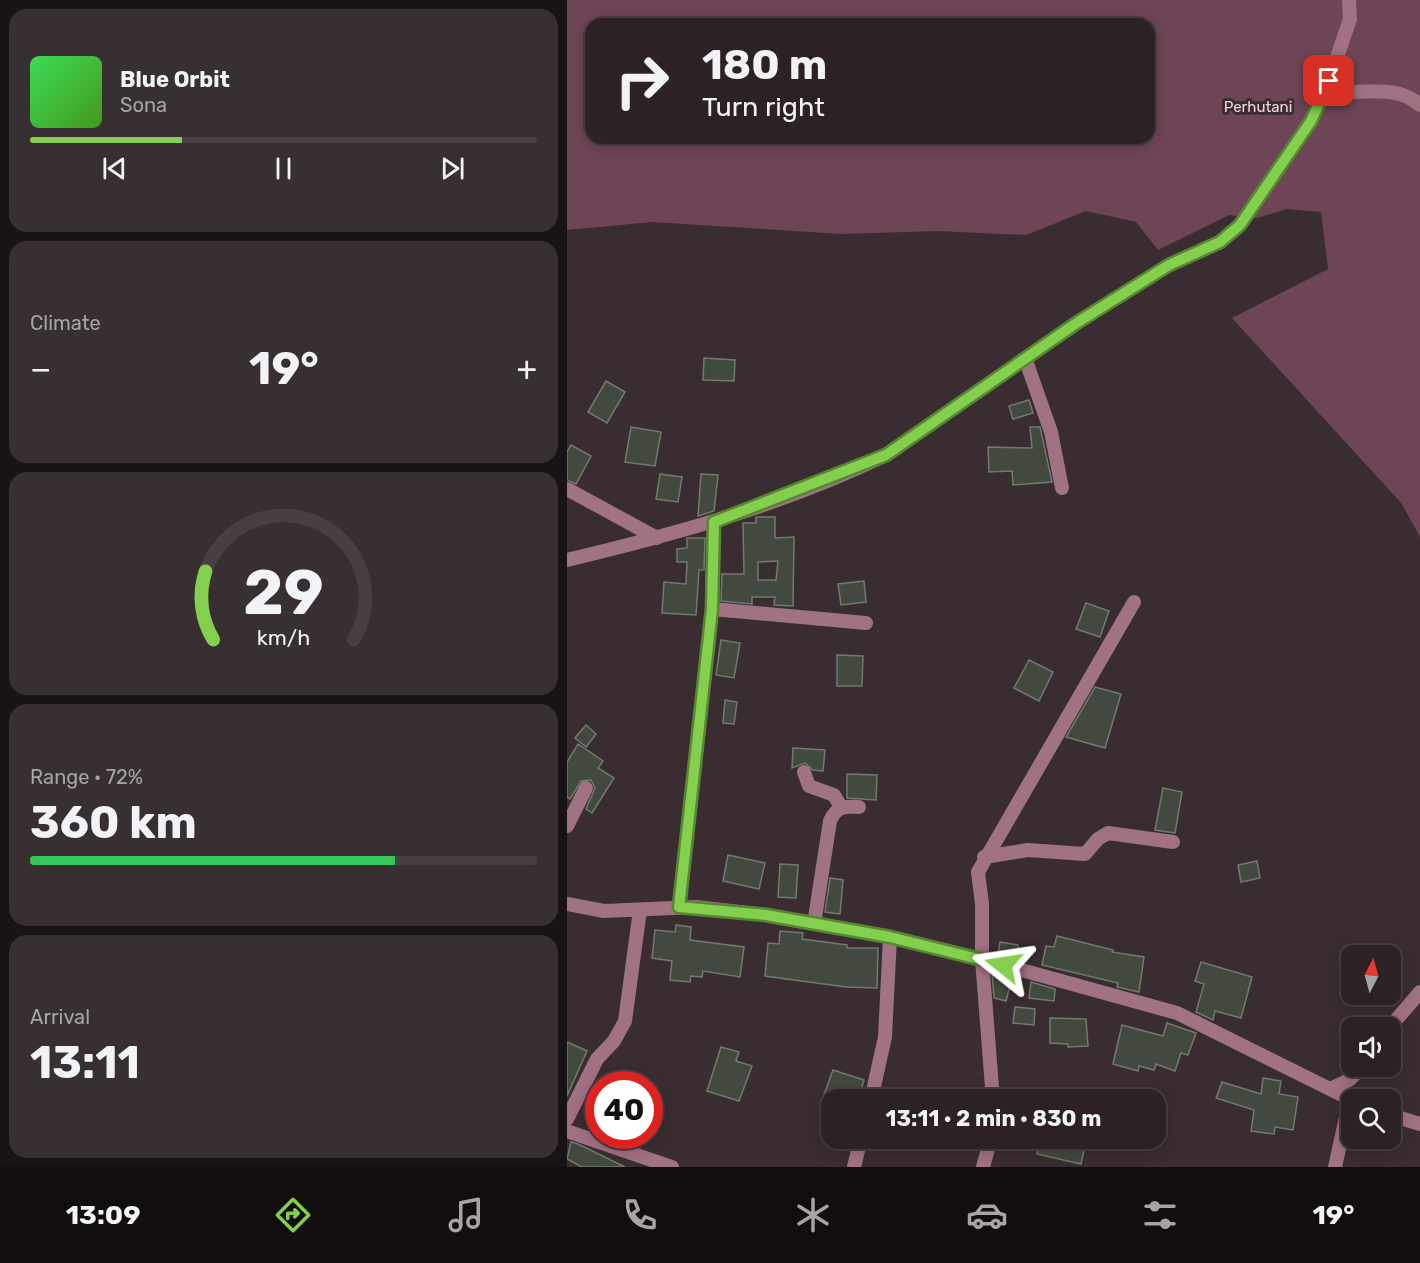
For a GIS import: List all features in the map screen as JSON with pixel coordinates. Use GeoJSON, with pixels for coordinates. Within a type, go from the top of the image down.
{"type":"FeatureCollection","features":[{"type":"Feature","properties":{"kind":"street"},"geometry":{"type":"LineString","coordinates":[[567,560],[714,522],[886,455],[1025,358],[1169,265],[1229,235],[1240,225],[1311,121],[1329,81],[1350,19],[1349,0]]}},
{"type":"Feature","properties":{"kind":"street"},"geometry":{"type":"LineString","coordinates":[[1329,81],[1335,89],[1347,92],[1383,90],[1402,93],[1420,105]]}},
{"type":"Feature","properties":{"kind":"street"},"geometry":{"type":"LineString","coordinates":[[1025,358],[1049,426],[1062,488]]}},
{"type":"Feature","properties":{"kind":"street"},"geometry":{"type":"LineString","coordinates":[[567,489],[657,538]]}},
{"type":"Feature","properties":{"kind":"street"},"geometry":{"type":"LineString","coordinates":[[679,907],[712,609],[714,522]]}},
{"type":"Feature","properties":{"kind":"street"},"geometry":{"type":"LineString","coordinates":[[992,1089],[982,959],[982,904],[977,875],[984,857],[1134,602]]}},
{"type":"Feature","properties":{"kind":"street"},"geometry":{"type":"LineString","coordinates":[[712,609],[866,623]]}},
{"type":"Feature","properties":{"kind":"street"},"geometry":{"type":"LineString","coordinates":[[804,772],[809,786],[834,795],[841,807]]}},
{"type":"Feature","properties":{"kind":"street"},"geometry":{"type":"LineString","coordinates":[[567,826],[586,788]]}},
{"type":"Feature","properties":{"kind":"street"},"geometry":{"type":"LineString","coordinates":[[814,924],[830,821],[836,810],[841,807],[859,807]]}},
{"type":"Feature","properties":{"kind":"street"},"geometry":{"type":"LineString","coordinates":[[984,857],[1029,850],[1083,855],[1098,839],[1108,833],[1173,842]]}},
{"type":"Feature","properties":{"kind":"street"},"geometry":{"type":"LineString","coordinates":[[567,904],[604,911],[679,907],[766,915],[890,937],[982,959],[1176,1013],[1341,1094]]}},
{"type":"Feature","properties":{"kind":"street"},"geometry":{"type":"LineString","coordinates":[[567,1119],[592,1067],[614,1041],[625,1021],[640,910]]}},
{"type":"Feature","properties":{"kind":"street"},"geometry":{"type":"LineString","coordinates":[[873,1089],[885,1037],[890,937]]}},
{"type":"Feature","properties":{"kind":"street"},"geometry":{"type":"LineString","coordinates":[[1398,1017],[1420,992]]}},
{"type":"Feature","properties":{"kind":"street"},"geometry":{"type":"LineString","coordinates":[[1330,1089],[1352,1077]]}},
{"type":"Feature","properties":{"kind":"street"},"geometry":{"type":"LineString","coordinates":[[1401,1118],[1420,1124]]}},
{"type":"Feature","properties":{"kind":"street"},"geometry":{"type":"LineString","coordinates":[[567,1131],[672,1167]]}},
{"type":"Feature","properties":{"kind":"street"},"geometry":{"type":"LineString","coordinates":[[1335,1167],[1341,1142]]}},
{"type":"Feature","properties":{"kind":"street"},"geometry":{"type":"LineString","coordinates":[[854,1167],[858,1149]]}},
{"type":"Feature","properties":{"kind":"street"},"geometry":{"type":"LineString","coordinates":[[983,1167],[988,1149]]}},
{"type":"Feature","properties":{"kind":"green space","name":"Perhutani"},"geometry":{"type":"Polygon","coordinates":[[[567,0],[1420,0],[1420,537],[1402,504],[1232,318],[1328,269],[1321,212],[1287,209],[1257,218],[1229,215],[1158,250],[1136,222],[1086,211],[1026,235],[938,231],[842,234],[652,222],[567,230],[567,0]]]}},
{"type":"Feature","properties":{"kind":"building"},"geometry":{"type":"Polygon","coordinates":[[[704,358],[735,360],[734,381],[703,380],[704,358]]]}},
{"type":"Feature","properties":{"kind":"building"},"geometry":{"type":"Polygon","coordinates":[[[606,381],[625,392],[607,423],[588,412],[606,381]]]}},
{"type":"Feature","properties":{"kind":"building"},"geometry":{"type":"Polygon","coordinates":[[[1029,400],[1033,413],[1013,419],[1009,406],[1029,400]]]}},
{"type":"Feature","properties":{"kind":"building"},"geometry":{"type":"Polygon","coordinates":[[[631,427],[661,432],[655,466],[625,462],[631,427]]]}},
{"type":"Feature","properties":{"kind":"building"},"geometry":{"type":"Polygon","coordinates":[[[1030,427],[1040,427],[1052,482],[1013,485],[1012,471],[989,472],[988,447],[1032,448],[1030,427]]]}},
{"type":"Feature","properties":{"kind":"building"},"geometry":{"type":"Polygon","coordinates":[[[571,445],[591,456],[576,484],[567,480],[567,452],[571,445]]]}},
{"type":"Feature","properties":{"kind":"building"},"geometry":{"type":"Polygon","coordinates":[[[660,474],[682,477],[678,502],[656,499],[660,474]]]}},
{"type":"Feature","properties":{"kind":"building"},"geometry":{"type":"Polygon","coordinates":[[[701,474],[718,475],[714,511],[698,516],[701,474]]]}},
{"type":"Feature","properties":{"kind":"building"},"geometry":{"type":"Polygon","coordinates":[[[756,517],[775,517],[775,538],[794,537],[793,606],[774,605],[775,597],[752,597],[752,604],[721,601],[722,574],[744,574],[743,523],[756,523],[756,517]],[[778,561],[758,562],[758,580],[776,580],[778,561]]]}},
{"type":"Feature","properties":{"kind":"building"},"geometry":{"type":"Polygon","coordinates":[[[687,538],[705,538],[704,570],[699,570],[696,615],[662,613],[664,582],[686,584],[687,562],[677,562],[677,549],[687,548],[687,538]]]}},
{"type":"Feature","properties":{"kind":"building"},"geometry":{"type":"Polygon","coordinates":[[[864,581],[866,602],[841,605],[838,584],[864,581]]]}},
{"type":"Feature","properties":{"kind":"building"},"geometry":{"type":"Polygon","coordinates":[[[1086,603],[1109,611],[1100,637],[1076,629],[1086,603]]]}},
{"type":"Feature","properties":{"kind":"building"},"geometry":{"type":"Polygon","coordinates":[[[721,640],[740,643],[734,678],[716,675],[721,640]]]}},
{"type":"Feature","properties":{"kind":"building"},"geometry":{"type":"Polygon","coordinates":[[[837,655],[863,656],[862,686],[837,686],[837,655]]]}},
{"type":"Feature","properties":{"kind":"building"},"geometry":{"type":"Polygon","coordinates":[[[1029,660],[1053,672],[1039,701],[1014,688],[1029,660]]]}},
{"type":"Feature","properties":{"kind":"building"},"geometry":{"type":"Polygon","coordinates":[[[1095,687],[1121,694],[1105,748],[1066,737],[1095,687]]]}},
{"type":"Feature","properties":{"kind":"building"},"geometry":{"type":"Polygon","coordinates":[[[725,700],[737,702],[734,724],[723,723],[725,700]]]}},
{"type":"Feature","properties":{"kind":"building"},"geometry":{"type":"Polygon","coordinates":[[[586,725],[596,734],[586,747],[575,738],[586,725]]]}},
{"type":"Feature","properties":{"kind":"building"},"geometry":{"type":"Polygon","coordinates":[[[578,744],[603,761],[598,768],[614,778],[592,813],[586,809],[595,788],[591,780],[581,781],[570,799],[567,797],[567,762],[578,744]]]}},
{"type":"Feature","properties":{"kind":"building"},"geometry":{"type":"Polygon","coordinates":[[[793,748],[825,750],[823,771],[813,770],[805,763],[792,768],[793,748]]]}},
{"type":"Feature","properties":{"kind":"building"},"geometry":{"type":"Polygon","coordinates":[[[847,774],[877,775],[876,800],[847,798],[847,774]]]}},
{"type":"Feature","properties":{"kind":"building"},"geometry":{"type":"Polygon","coordinates":[[[1163,788],[1182,792],[1175,833],[1155,830],[1163,788]]]}},
{"type":"Feature","properties":{"kind":"building"},"geometry":{"type":"Polygon","coordinates":[[[728,855],[765,863],[759,889],[723,881],[728,855]]]}},
{"type":"Feature","properties":{"kind":"building"},"geometry":{"type":"Polygon","coordinates":[[[1257,861],[1260,878],[1241,882],[1238,865],[1257,861]]]}},
{"type":"Feature","properties":{"kind":"building"},"geometry":{"type":"Polygon","coordinates":[[[780,864],[798,865],[796,898],[778,897],[780,864]]]}},
{"type":"Feature","properties":{"kind":"building"},"geometry":{"type":"Polygon","coordinates":[[[830,878],[843,880],[840,914],[825,912],[830,878]]]}},
{"type":"Feature","properties":{"kind":"building"},"geometry":{"type":"Polygon","coordinates":[[[676,925],[691,927],[690,940],[744,947],[740,977],[703,971],[702,977],[691,976],[690,982],[670,980],[672,961],[652,958],[655,930],[675,932],[676,925]]]}},
{"type":"Feature","properties":{"kind":"building"},"geometry":{"type":"Polygon","coordinates":[[[780,931],[803,933],[802,939],[847,945],[847,948],[878,948],[877,988],[846,987],[765,976],[768,943],[779,944],[780,931]]]}},
{"type":"Feature","properties":{"kind":"building"},"geometry":{"type":"Polygon","coordinates":[[[1057,936],[1113,950],[1112,952],[1144,957],[1139,992],[1117,987],[1118,983],[1042,965],[1046,946],[1054,947],[1057,936]]]}},
{"type":"Feature","properties":{"kind":"building"},"geometry":{"type":"Polygon","coordinates":[[[1000,942],[1018,945],[1017,958],[998,954],[1000,942]]]}},
{"type":"Feature","properties":{"kind":"building"},"geometry":{"type":"Polygon","coordinates":[[[1201,962],[1252,977],[1241,1018],[1215,1011],[1213,1020],[1196,1012],[1204,984],[1195,981],[1201,962]]]}},
{"type":"Feature","properties":{"kind":"building"},"geometry":{"type":"Polygon","coordinates":[[[992,973],[1012,978],[1006,1001],[994,998],[992,973]]]}},
{"type":"Feature","properties":{"kind":"building"},"geometry":{"type":"Polygon","coordinates":[[[1031,982],[1055,989],[1054,1001],[1029,998],[1031,982]]]}},
{"type":"Feature","properties":{"kind":"building"},"geometry":{"type":"Polygon","coordinates":[[[1015,1007],[1035,1009],[1034,1025],[1013,1023],[1015,1007]]]}},
{"type":"Feature","properties":{"kind":"building"},"geometry":{"type":"Polygon","coordinates":[[[1050,1018],[1086,1019],[1088,1046],[1068,1047],[1068,1044],[1050,1043],[1050,1018]]]}},
{"type":"Feature","properties":{"kind":"building"},"geometry":{"type":"Polygon","coordinates":[[[1167,1023],[1196,1033],[1188,1055],[1181,1053],[1175,1071],[1156,1064],[1154,1070],[1139,1066],[1138,1071],[1113,1064],[1122,1025],[1163,1036],[1167,1023]]]}},
{"type":"Feature","properties":{"kind":"building"},"geometry":{"type":"Polygon","coordinates":[[[567,1042],[587,1051],[567,1096],[567,1042]]]}},
{"type":"Feature","properties":{"kind":"building"},"geometry":{"type":"Polygon","coordinates":[[[721,1047],[739,1052],[736,1061],[752,1066],[739,1101],[707,1091],[721,1047]]]}},
{"type":"Feature","properties":{"kind":"building"},"geometry":{"type":"Polygon","coordinates":[[[833,1070],[864,1080],[861,1089],[826,1089],[833,1070]]]}},
{"type":"Feature","properties":{"kind":"building"},"geometry":{"type":"Polygon","coordinates":[[[1263,1078],[1281,1081],[1279,1094],[1298,1097],[1293,1130],[1275,1127],[1274,1134],[1251,1131],[1254,1110],[1216,1098],[1222,1082],[1261,1094],[1263,1078]]]}},
{"type":"Feature","properties":{"kind":"building"},"geometry":{"type":"Polygon","coordinates":[[[571,1142],[625,1167],[582,1167],[567,1159],[571,1142]]]}},
{"type":"Feature","properties":{"kind":"building"},"geometry":{"type":"Polygon","coordinates":[[[1038,1149],[1084,1149],[1081,1164],[1037,1154],[1038,1149]]]}},
{"type":"Feature","properties":{"kind":"route"},"geometry":{"type":"LineString","coordinates":[[1003,965],[890,937],[766,915],[679,907],[712,609],[714,522],[862,467],[886,455],[1078,322],[1169,265],[1220,242],[1240,225],[1311,121],[1329,81]]}}]}
